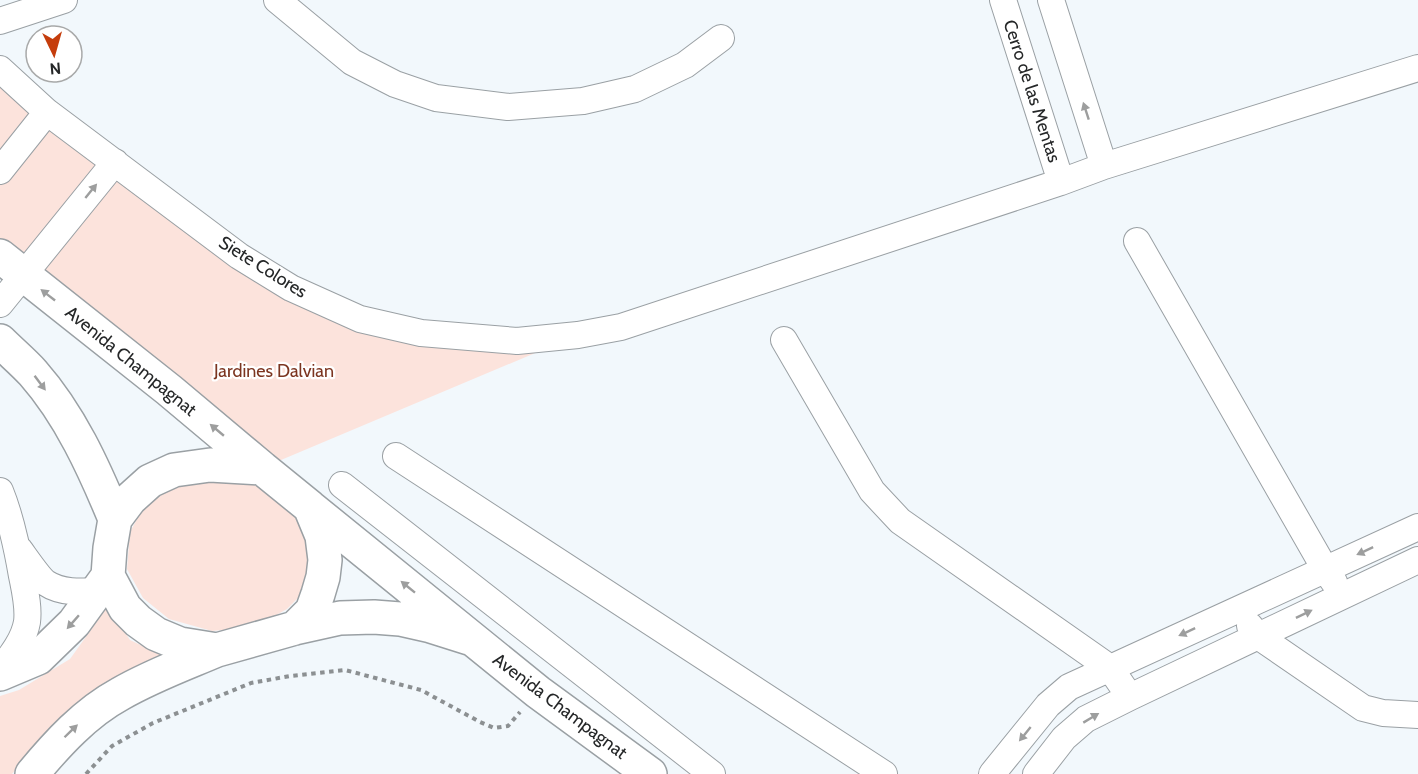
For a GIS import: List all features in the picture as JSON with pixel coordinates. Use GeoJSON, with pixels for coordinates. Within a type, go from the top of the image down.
{"type":"FeatureCollection","features":[{"type":"Feature","properties":{"kind":"main road","name":"Avenida Champagnat"},"geometry":{"type":"LineString","coordinates":[[11,265],[169,390],[262,468]]}},
{"type":"Feature","properties":{"kind":"main road"},"geometry":{"type":"LineString","coordinates":[[0,341],[33,373],[56,403],[100,482],[115,519]]}},
{"type":"Feature","properties":{"kind":"main road"},"geometry":{"type":"LineString","coordinates":[[0,672],[38,658],[74,623],[103,583],[115,519],[130,499],[150,481],[174,470],[210,465],[262,468],[310,507],[322,536],[325,560],[323,577],[312,611],[295,628],[217,650],[119,694],[83,720],[32,774]]}},
{"type":"Feature","properties":{"kind":"main road","name":"Avenida Champagnat"},"geometry":{"type":"LineString","coordinates":[[310,507],[538,692],[650,774]]}},
{"type":"Feature","properties":{"kind":"main road"},"geometry":{"type":"LineString","coordinates":[[103,583],[138,621],[156,633],[180,644],[217,650]]}},
{"type":"Feature","properties":{"kind":"main road","name":"Avenida Champagnat"},"geometry":{"type":"LineString","coordinates":[[295,628],[340,618],[374,617],[431,626],[470,638]]}},
{"type":"Feature","properties":{"kind":"street"},"geometry":{"type":"LineString","coordinates":[[0,21],[64,0]]}},
{"type":"Feature","properties":{"kind":"street"},"geometry":{"type":"LineString","coordinates":[[277,0],[352,62],[395,84],[436,98],[508,107],[583,101],[635,89],[685,65],[721,38]]}},
{"type":"Feature","properties":{"kind":"street","name":"Cerro de las Mentas"},"geometry":{"type":"LineString","coordinates":[[1003,0],[1061,182]]}},
{"type":"Feature","properties":{"kind":"street"},"geometry":{"type":"LineString","coordinates":[[1051,0],[1104,166]]}},
{"type":"Feature","properties":{"kind":"street","name":"Siete Colores"},"geometry":{"type":"LineString","coordinates":[[0,69],[48,112],[239,256],[291,288],[360,319],[420,333],[517,341],[578,335],[621,327],[1104,166],[1418,68]]}},
{"type":"Feature","properties":{"kind":"street"},"geometry":{"type":"LineString","coordinates":[[0,171],[48,112]]}},
{"type":"Feature","properties":{"kind":"street"},"geometry":{"type":"LineString","coordinates":[[0,303],[11,265],[115,162]]}},
{"type":"Feature","properties":{"kind":"street"},"geometry":{"type":"LineString","coordinates":[[1137,241],[1325,569],[1343,595]]}},
{"type":"Feature","properties":{"kind":"street"},"geometry":{"type":"LineString","coordinates":[[783,340],[872,491],[900,520],[1110,668],[1130,697]]}},
{"type":"Feature","properties":{"kind":"street"},"geometry":{"type":"LineString","coordinates":[[396,456],[884,774]]}},
{"type":"Feature","properties":{"kind":"street"},"geometry":{"type":"LineString","coordinates":[[342,485],[712,774]]}},
{"type":"Feature","properties":{"kind":"street"},"geometry":{"type":"LineString","coordinates":[[0,491],[17,547],[26,598],[27,623],[16,649],[0,672]]}},
{"type":"Feature","properties":{"kind":"street"},"geometry":{"type":"LineString","coordinates":[[992,774],[1048,705],[1069,687],[1418,527]]}},
{"type":"Feature","properties":{"kind":"street"},"geometry":{"type":"LineString","coordinates":[[17,547],[46,583],[62,590],[79,592],[103,583]]}},
{"type":"Feature","properties":{"kind":"street"},"geometry":{"type":"LineString","coordinates":[[1036,774],[1064,738],[1086,719],[1418,560]]}},
{"type":"Feature","properties":{"kind":"street"},"geometry":{"type":"LineString","coordinates":[[1236,610],[1258,636],[1363,708],[1383,713],[1418,715]]}},
{"type":"Feature","properties":{"kind":"path"},"geometry":{"type":"LineString","coordinates":[[86,774],[112,746],[153,723],[251,683],[345,670],[421,690],[494,728],[508,726],[538,692]]}},
{"type":"Feature","properties":{"kind":"green space","name":"Jardines Dalvian"},"geometry":{"type":"Polygon","coordinates":[[[0,69],[115,162],[360,319],[578,335],[262,468],[0,256],[0,69]]]}},
{"type":"Feature","properties":{"kind":"green space"},"geometry":{"type":"Polygon","coordinates":[[[205,480],[251,484],[280,493],[307,526],[311,558],[306,590],[287,609],[255,627],[212,631],[169,619],[143,598],[127,569],[130,532],[143,508],[173,487],[205,480]]]}},
{"type":"Feature","properties":{"kind":"green space"},"geometry":{"type":"Polygon","coordinates":[[[108,606],[130,640],[170,659],[109,684],[43,736],[12,774],[0,774],[0,696],[19,690],[70,659],[108,606]]]}}]}
